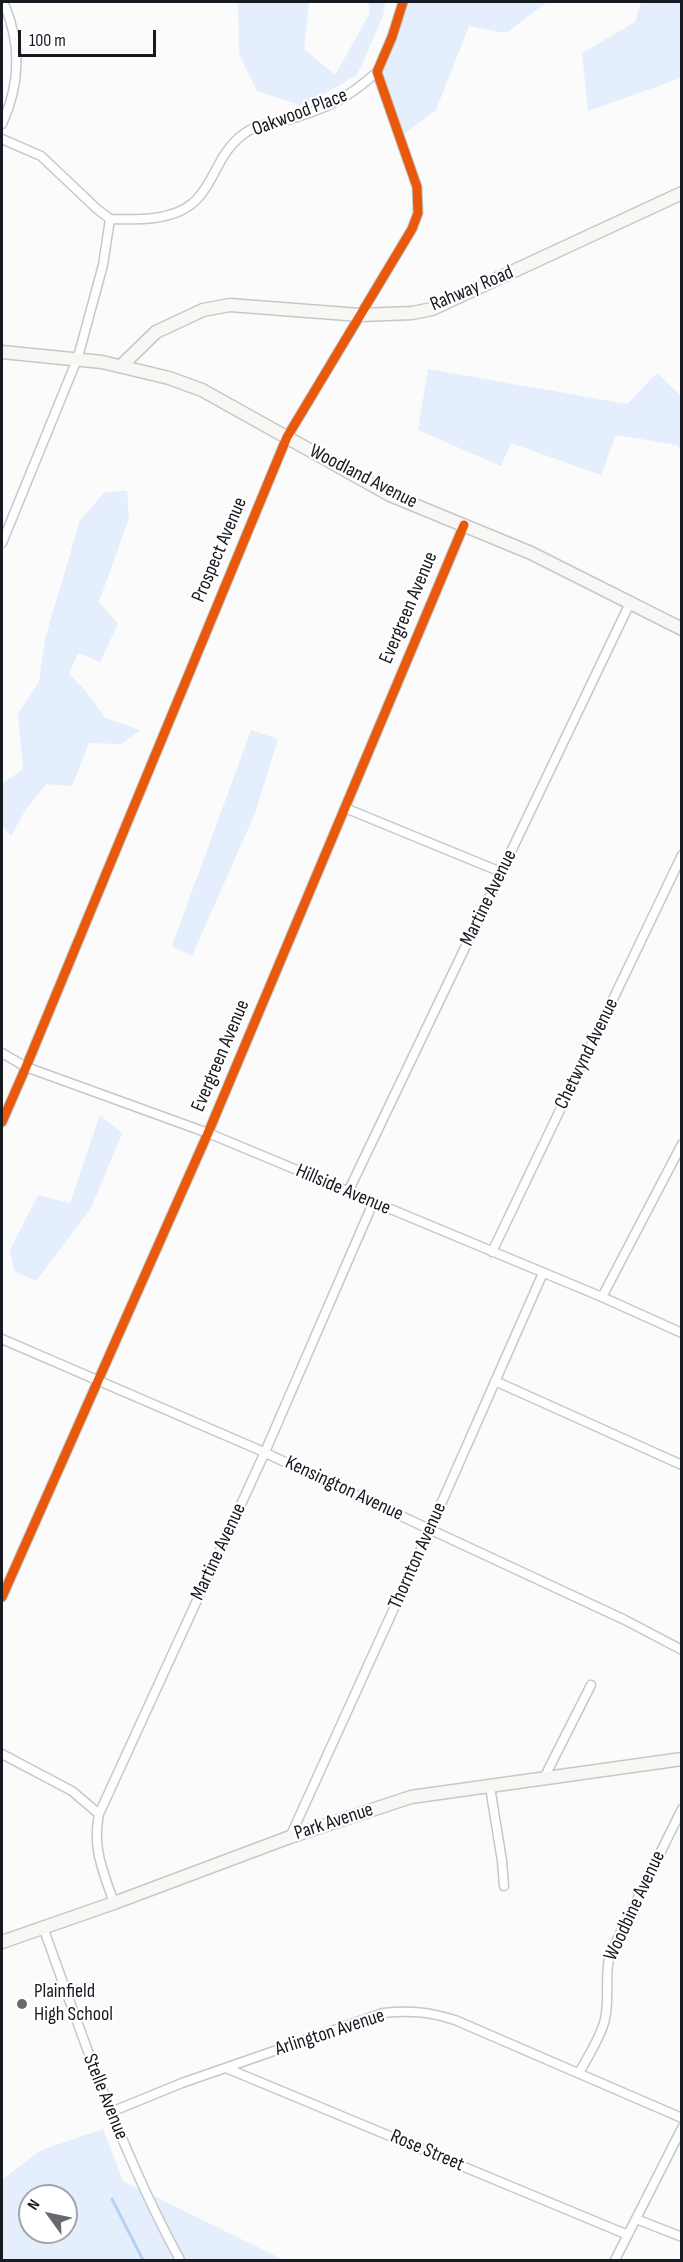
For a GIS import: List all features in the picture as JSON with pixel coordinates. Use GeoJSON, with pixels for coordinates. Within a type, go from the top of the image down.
{"type":"FeatureCollection","features":[{"type":"Feature","properties":{"kind":"street"},"geometry":{"type":"LineString","coordinates":[[2,124],[12,98],[17,70],[16,43],[3,6],[15,2]]}},
{"type":"Feature","properties":{"kind":"street"},"geometry":{"type":"LineString","coordinates":[[377,72],[392,37],[403,2]]}},
{"type":"Feature","properties":{"kind":"street","name":"Oakwood Place"},"geometry":{"type":"LineString","coordinates":[[110,219],[137,220],[182,210],[194,202],[207,186],[225,152],[237,139],[253,129],[335,104],[356,91],[377,72]]}},
{"type":"Feature","properties":{"kind":"street","name":"Prospect Avenue"},"geometry":{"type":"LineString","coordinates":[[2,1122],[287,437],[412,229],[418,213],[417,187],[377,72]]}},
{"type":"Feature","properties":{"kind":"street"},"geometry":{"type":"LineString","coordinates":[[2,139],[41,156],[110,219],[103,265],[77,359],[2,543]]}},
{"type":"Feature","properties":{"kind":"street","name":"Rahway Road"},"geometry":{"type":"LineString","coordinates":[[121,366],[156,332],[203,310],[230,304],[360,315],[412,313],[432,309],[681,193]]}},
{"type":"Feature","properties":{"kind":"street","name":"Woodland Avenue"},"geometry":{"type":"LineString","coordinates":[[2,352],[77,359],[121,366],[169,378],[202,390],[390,495],[531,553],[681,629]]}},
{"type":"Feature","properties":{"kind":"street","name":"Evergreen Avenue"},"geometry":{"type":"LineString","coordinates":[[2,1597],[208,1133],[464,525]]}},
{"type":"Feature","properties":{"kind":"street","name":"Martine Avenue"},"geometry":{"type":"LineString","coordinates":[[348,1192],[630,603]]}},
{"type":"Feature","properties":{"kind":"street"},"geometry":{"type":"LineString","coordinates":[[345,808],[501,872]]}},
{"type":"Feature","properties":{"kind":"street","name":"Chetwynd Avenue"},"geometry":{"type":"LineString","coordinates":[[492,1252],[681,855]]}},
{"type":"Feature","properties":{"kind":"street","name":"Hillside Avenue"},"geometry":{"type":"LineString","coordinates":[[2,1053],[26,1067],[208,1133],[602,1297],[681,1333]]}},
{"type":"Feature","properties":{"kind":"street"},"geometry":{"type":"LineString","coordinates":[[602,1297],[681,1144]]}},
{"type":"Feature","properties":{"kind":"street","name":"Martine Avenue"},"geometry":{"type":"LineString","coordinates":[[114,1903],[99,1859],[96,1842],[99,1814],[265,1452],[373,1203]]}},
{"type":"Feature","properties":{"kind":"street","name":"Thornton Avenue"},"geometry":{"type":"LineString","coordinates":[[290,1837],[543,1273]]}},
{"type":"Feature","properties":{"kind":"street","name":"Kensington Avenue"},"geometry":{"type":"LineString","coordinates":[[2,1339],[265,1452],[625,1620],[681,1650]]}},
{"type":"Feature","properties":{"kind":"street"},"geometry":{"type":"LineString","coordinates":[[495,1381],[681,1464]]}},
{"type":"Feature","properties":{"kind":"street"},"geometry":{"type":"LineString","coordinates":[[543,1780],[591,1685]]}},
{"type":"Feature","properties":{"kind":"street"},"geometry":{"type":"LineString","coordinates":[[2,1754],[72,1791],[99,1814]]}},
{"type":"Feature","properties":{"kind":"street","name":"Park Avenue"},"geometry":{"type":"LineString","coordinates":[[2,1942],[290,1837],[411,1797],[681,1759]]}},
{"type":"Feature","properties":{"kind":"street"},"geometry":{"type":"LineString","coordinates":[[490,1787],[504,1886]]}},
{"type":"Feature","properties":{"kind":"street","name":"Woodbine Avenue"},"geometry":{"type":"LineString","coordinates":[[579,2073],[605,2021],[608,1995],[606,1967],[610,1954],[681,1809]]}},
{"type":"Feature","properties":{"kind":"street","name":"Stelle Avenue"},"geometry":{"type":"LineString","coordinates":[[43,1927],[111,2112],[152,2209],[180,2260]]}},
{"type":"Feature","properties":{"kind":"street","name":"Arlington Avenue"},"geometry":{"type":"LineString","coordinates":[[111,2112],[226,2067],[383,2013],[403,2011],[428,2012],[455,2020],[681,2118]]}},
{"type":"Feature","properties":{"kind":"street","name":"Rose Street"},"geometry":{"type":"LineString","coordinates":[[226,2067],[628,2235]]}},
{"type":"Feature","properties":{"kind":"street"},"geometry":{"type":"LineString","coordinates":[[615,2260],[681,2128]]}},
{"type":"Feature","properties":{"kind":"street"},"geometry":{"type":"LineString","coordinates":[[636,2219],[681,2237]]}},
{"type":"Feature","properties":{"kind":"shaded area"},"geometry":{"type":"Polygon","coordinates":[[[238,2],[309,2],[304,49],[335,75],[370,13],[368,2],[385,2],[383,16],[357,75],[303,106],[257,91],[239,54],[238,2]]]}},
{"type":"Feature","properties":{"kind":"shaded area"},"geometry":{"type":"Polygon","coordinates":[[[398,2],[547,2],[506,33],[469,26],[436,110],[400,137],[372,78],[398,2]]]}},
{"type":"Feature","properties":{"kind":"shaded area"},"geometry":{"type":"Polygon","coordinates":[[[641,2],[681,2],[681,78],[588,111],[582,53],[635,22],[641,2]]]}},
{"type":"Feature","properties":{"kind":"shaded area"},"geometry":{"type":"Polygon","coordinates":[[[428,369],[627,404],[657,373],[681,396],[681,450],[677,445],[616,435],[601,475],[511,443],[501,466],[418,430],[428,369]]]}},
{"type":"Feature","properties":{"kind":"shaded area"},"geometry":{"type":"Polygon","coordinates":[[[127,491],[129,518],[99,602],[118,624],[100,662],[78,653],[69,674],[85,690],[105,718],[141,730],[121,744],[89,743],[72,786],[46,784],[25,811],[11,836],[2,825],[2,784],[23,769],[18,714],[39,682],[45,639],[80,520],[105,492],[127,491]]]}},
{"type":"Feature","properties":{"kind":"shaded area"},"geometry":{"type":"Polygon","coordinates":[[[251,730],[278,739],[255,813],[192,956],[172,946],[251,730]]]}},
{"type":"Feature","properties":{"kind":"shaded area"},"geometry":{"type":"Polygon","coordinates":[[[100,1115],[122,1133],[91,1208],[36,1281],[14,1271],[10,1250],[38,1195],[70,1203],[100,1115]]]}},
{"type":"Feature","properties":{"kind":"shaded area"},"geometry":{"type":"Polygon","coordinates":[[[103,2129],[123,2181],[284,2260],[2,2260],[2,2180],[39,2151],[103,2129]]]}},
{"type":"Feature","properties":{"kind":"waterway"},"geometry":{"type":"LineString","coordinates":[[112,2199],[143,2260]]}},
{"type":"Feature","properties":{"kind":"cycle path"},"geometry":{"type":"LineString","coordinates":[[2,1122],[287,437],[412,229],[418,213],[417,187],[377,72],[392,37],[403,2]]}},
{"type":"Feature","properties":{"kind":"cycle path"},"geometry":{"type":"LineString","coordinates":[[2,1597],[208,1133],[464,525]]}},
{"type":"Feature","properties":{"kind":"place","name":"Plainfield High School"},"geometry":{"type":"Point","coordinates":[22,2004]}}]}
